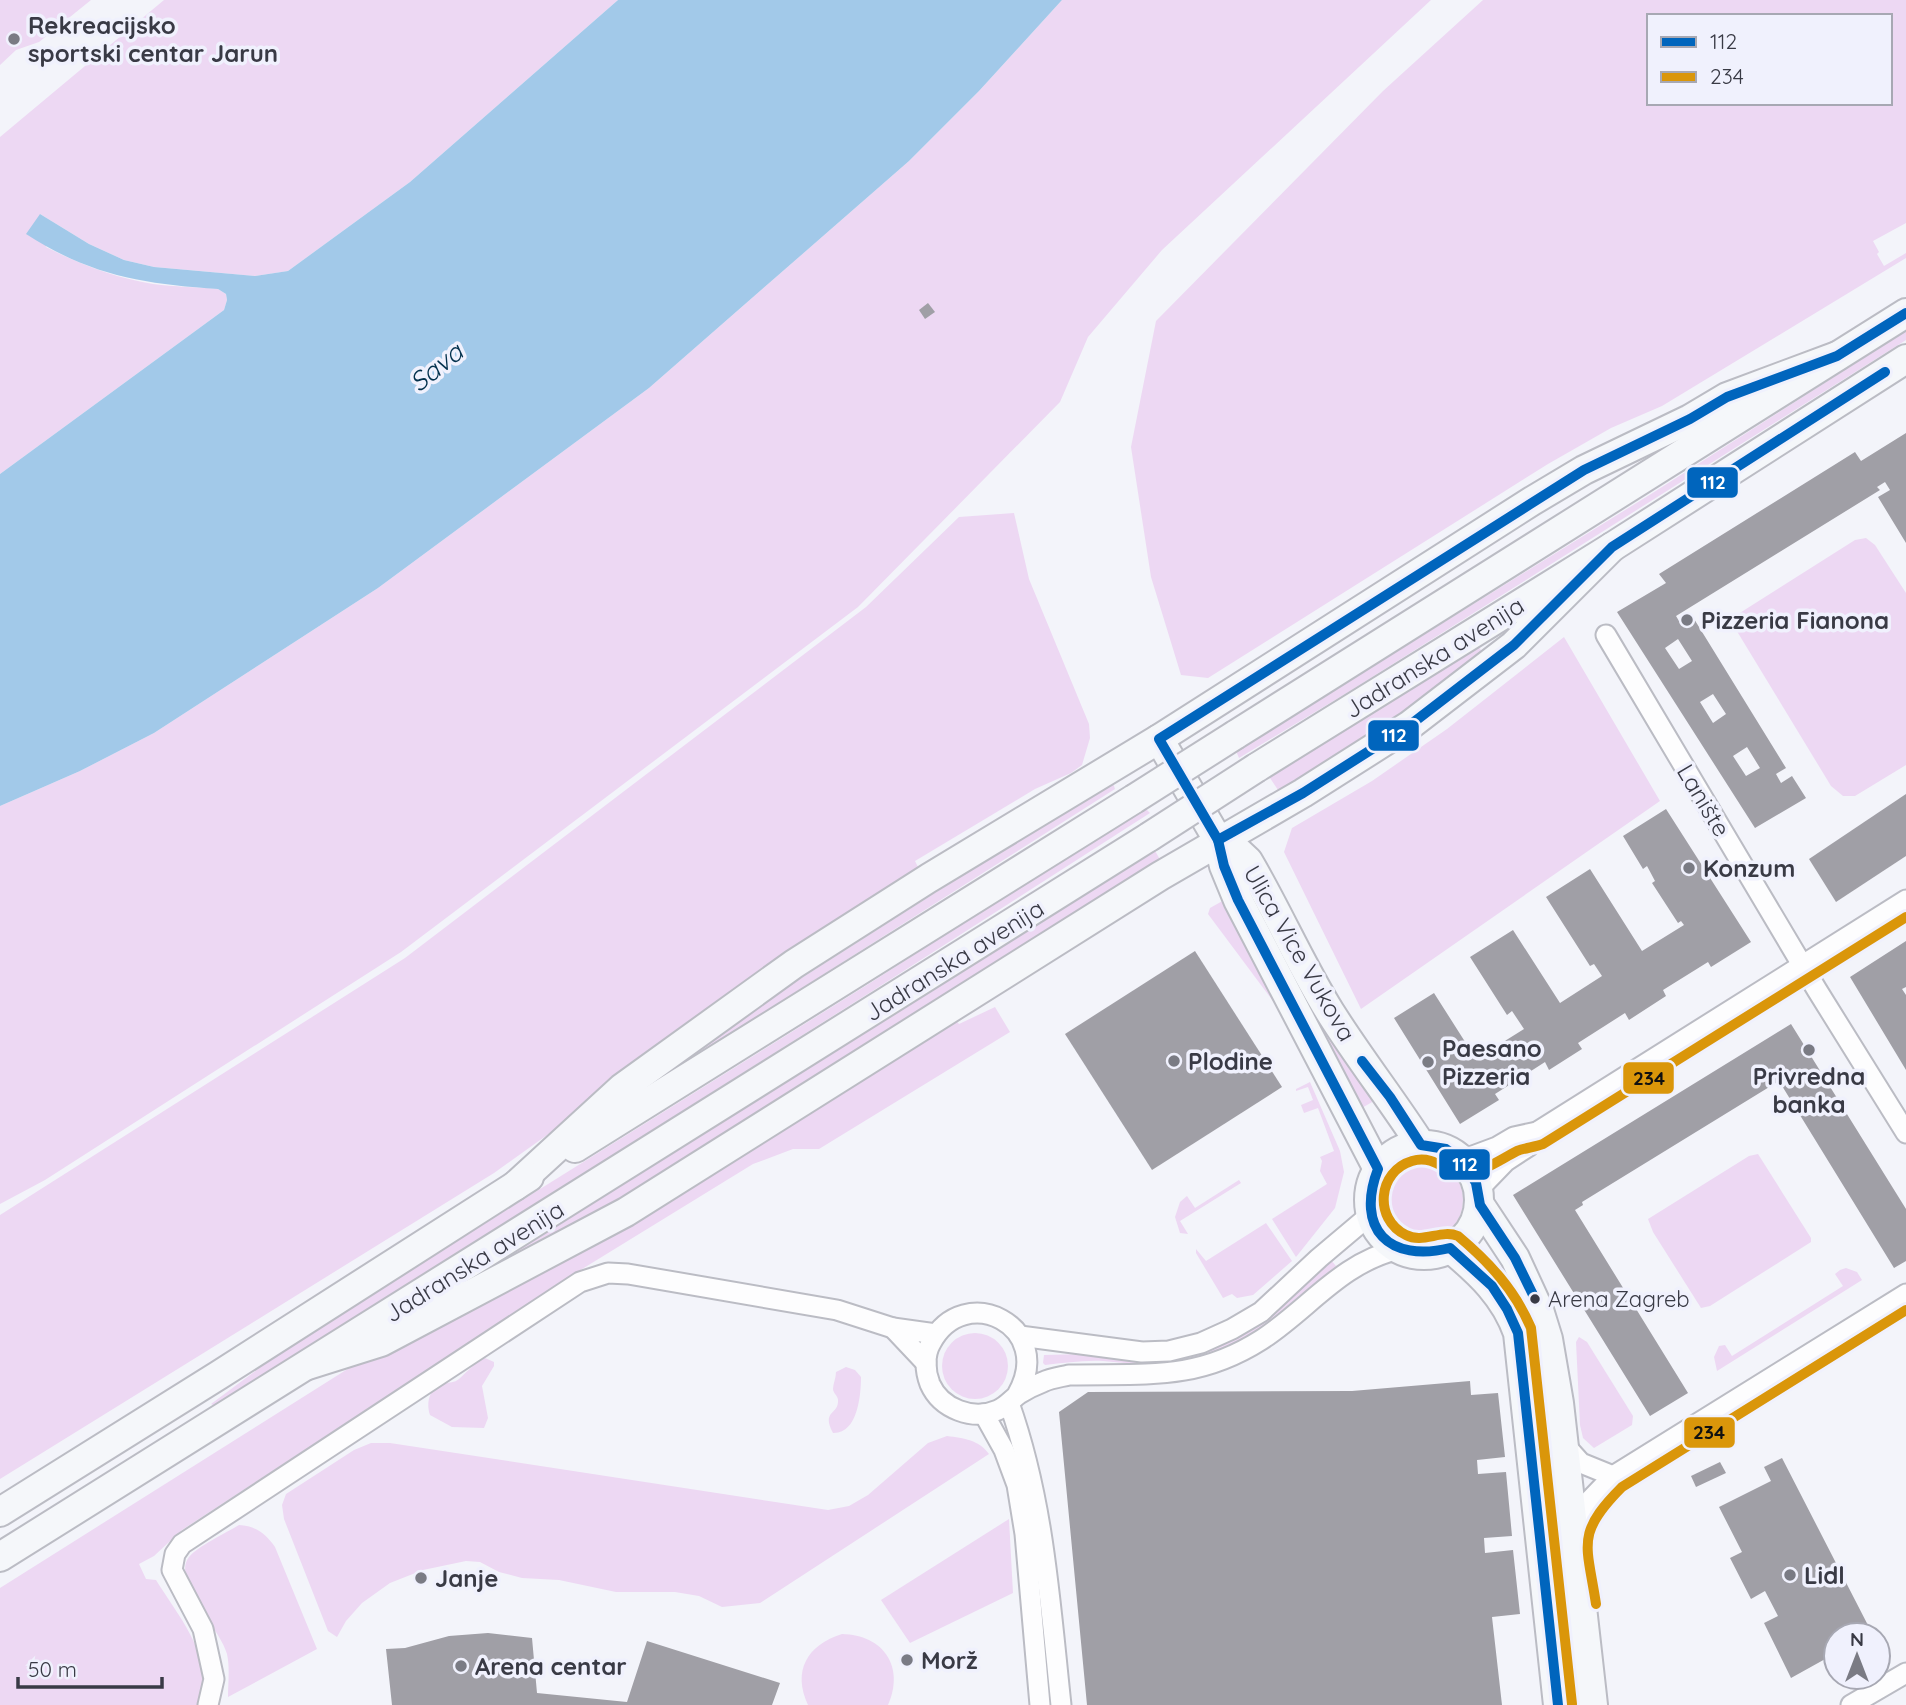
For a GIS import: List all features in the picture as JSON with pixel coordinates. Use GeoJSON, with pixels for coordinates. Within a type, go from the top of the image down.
{"type":"FeatureCollection","features":[{"type":"Feature","properties":{"kind":"main road","name":"Jadranska avenija"},"geometry":{"type":"LineString","coordinates":[[0,1512],[515,1185],[1906,313]]}},
{"type":"Feature","properties":{"kind":"main road"},"geometry":{"type":"LineString","coordinates":[[515,1185],[622,1087],[794,964],[929,878],[1159,739],[1584,470],[1690,419],[1727,397],[1838,356]]}},
{"type":"Feature","properties":{"kind":"main road","name":"Jadranska avenija"},"geometry":{"type":"LineString","coordinates":[[0,1557],[1612,547],[1906,359]]}},
{"type":"Feature","properties":{"kind":"main road"},"geometry":{"type":"LineString","coordinates":[[308,1365],[382,1342],[626,1212],[1218,840],[1303,793],[1410,725],[1514,645],[1612,547]]}},
{"type":"Feature","properties":{"kind":"main road","name":"Ulica Vice Vukova"},"geometry":{"type":"LineString","coordinates":[[1159,739],[1218,840],[1234,893],[1378,1169]]}},
{"type":"Feature","properties":{"kind":"main road","name":"Ulica Vice Vukova"},"geometry":{"type":"LineString","coordinates":[[1218,840],[1232,846],[1248,861],[1328,1009],[1421,1145]]}},
{"type":"Feature","properties":{"kind":"main road"},"geometry":{"type":"LineString","coordinates":[[1479,1197],[1478,1216],[1465,1237],[1450,1248],[1425,1255],[1399,1249],[1383,1238],[1370,1215],[1368,1197],[1371,1181],[1378,1169],[1388,1157],[1402,1149],[1421,1145],[1446,1149],[1462,1160],[1470,1171],[1479,1197],[1515,1258],[1542,1318],[1554,1368],[1593,1705]]}},
{"type":"Feature","properties":{"kind":"main road"},"geometry":{"type":"LineString","coordinates":[[1450,1248],[1492,1286],[1518,1333],[1558,1705]]}},
{"type":"Feature","properties":{"kind":"street","name":"Lanište"},"geometry":{"type":"LineString","coordinates":[[1606,635],[1802,965],[1906,1133]]}},
{"type":"Feature","properties":{"kind":"street"},"geometry":{"type":"LineString","coordinates":[[1462,1160],[1497,1147],[1514,1137],[1537,1132],[1906,900]]}},
{"type":"Feature","properties":{"kind":"street"},"geometry":{"type":"LineString","coordinates":[[1479,1197],[1506,1161],[1529,1146],[1537,1132]]}},
{"type":"Feature","properties":{"kind":"street"},"geometry":{"type":"LineString","coordinates":[[1020,1336],[1142,1352],[1170,1351],[1201,1343],[1261,1312],[1370,1215]]}},
{"type":"Feature","properties":{"kind":"street"},"geometry":{"type":"LineString","coordinates":[[1061,1705],[1042,1534],[1013,1399],[1025,1381],[1028,1366],[1026,1351],[1020,1336],[1009,1324],[994,1315],[961,1315],[946,1323],[936,1334],[928,1348],[926,1363],[927,1377],[940,1400],[961,1411],[984,1414],[997,1410],[1013,1399],[1046,1381],[1069,1376],[1169,1374],[1215,1363],[1262,1339],[1322,1289],[1348,1272],[1380,1255],[1399,1249]]}},
{"type":"Feature","properties":{"kind":"street"},"geometry":{"type":"LineString","coordinates":[[208,1705],[214,1679],[203,1629],[172,1570],[175,1554],[182,1544],[580,1282],[608,1273],[628,1274],[837,1310],[893,1328],[936,1334]]}},
{"type":"Feature","properties":{"kind":"street"},"geometry":{"type":"LineString","coordinates":[[1573,1531],[1588,1502],[1613,1476],[1906,1294]]}},
{"type":"Feature","properties":{"kind":"street"},"geometry":{"type":"LineString","coordinates":[[893,1328],[926,1363]]}},
{"type":"Feature","properties":{"kind":"street"},"geometry":{"type":"LineString","coordinates":[[984,1414],[1004,1450],[1017,1485],[1025,1534],[1040,1705]]}},
{"type":"Feature","properties":{"kind":"street"},"geometry":{"type":"LineString","coordinates":[[1563,1443],[1581,1463],[1613,1476]]}},
{"type":"Feature","properties":{"kind":"street"},"geometry":{"type":"LineString","coordinates":[[1851,1705],[1906,1673]]}},
{"type":"Feature","properties":{"kind":"shaded area","name":"Rekreacijsko sportski centar Jarun"},"geometry":{"type":"Polygon","coordinates":[[[0,0],[91,0],[39,42],[16,50],[0,65],[0,0]]]}},
{"type":"Feature","properties":{"kind":"shaded area"},"geometry":{"type":"Polygon","coordinates":[[[164,0],[618,0],[410,182],[288,271],[255,276],[154,267],[124,260],[89,244],[40,214],[46,247],[59,253],[125,278],[161,285],[218,289],[226,294],[227,300],[224,310],[0,474],[0,137],[164,0]]]}},
{"type":"Feature","properties":{"kind":"shaded area"},"geometry":{"type":"Polygon","coordinates":[[[1062,0],[1431,0],[1162,250],[1088,337],[1060,402],[858,607],[401,952],[45,1180],[0,1204],[0,806],[80,771],[154,733],[378,588],[649,388],[909,161],[979,91],[1062,0]]]}},
{"type":"Feature","properties":{"kind":"shaded area"},"geometry":{"type":"Polygon","coordinates":[[[1483,0],[1906,0],[1906,223],[1873,241],[1884,266],[1906,253],[1906,258],[1662,406],[1611,428],[1548,464],[1208,678],[1181,675],[1151,577],[1131,447],[1156,321],[1383,91],[1483,0]]]}},
{"type":"Feature","properties":{"kind":"shaded area"},"geometry":{"type":"Polygon","coordinates":[[[1906,331],[1906,340],[1350,691],[1239,758],[1236,751],[1651,494],[1906,331]]]}},
{"type":"Feature","properties":{"kind":"shaded area"},"geometry":{"type":"Polygon","coordinates":[[[1014,513],[1029,579],[1089,724],[1090,738],[1082,765],[1071,773],[1035,789],[915,861],[919,869],[494,1173],[0,1479],[0,1215],[405,958],[866,607],[959,517],[1014,513]]]}},
{"type":"Feature","properties":{"kind":"shaded area"},"geometry":{"type":"Polygon","coordinates":[[[1866,538],[1875,545],[1906,593],[1906,765],[1855,796],[1843,796],[1831,786],[1735,628],[1735,616],[1855,540],[1866,538]]]}},
{"type":"Feature","properties":{"kind":"shaded area"},"geometry":{"type":"Polygon","coordinates":[[[1564,637],[1660,801],[1361,1009],[1284,852],[1292,828],[1372,781],[1447,729],[1564,637]]]}},
{"type":"Feature","properties":{"kind":"shaded area"},"geometry":{"type":"Polygon","coordinates":[[[1478,645],[1482,652],[1430,697],[1280,793],[1268,775],[1478,645]]]}},
{"type":"Feature","properties":{"kind":"shaded area"},"geometry":{"type":"Polygon","coordinates":[[[1112,780],[1115,789],[689,1060],[684,1053],[1112,780]]]}},
{"type":"Feature","properties":{"kind":"shaded area"},"geometry":{"type":"Polygon","coordinates":[[[1144,807],[1150,813],[874,990],[215,1406],[211,1404],[293,1343],[867,985],[1144,807]]]}},
{"type":"Feature","properties":{"kind":"shaded area"},"geometry":{"type":"Polygon","coordinates":[[[1153,847],[1163,865],[596,1216],[501,1267],[499,1261],[1153,847]]]}},
{"type":"Feature","properties":{"kind":"shaded area"},"geometry":{"type":"Polygon","coordinates":[[[1249,885],[1312,1014],[1374,1101],[1360,1109],[1244,888],[1249,885]]]}},
{"type":"Feature","properties":{"kind":"shaded area"},"geometry":{"type":"Polygon","coordinates":[[[1226,899],[1279,1009],[1208,914],[1210,908],[1226,899]]]}},
{"type":"Feature","properties":{"kind":"shaded area"},"geometry":{"type":"Polygon","coordinates":[[[995,1007],[1010,1032],[819,1149],[793,1149],[753,1164],[574,1274],[182,1530],[154,1556],[139,1564],[146,1579],[156,1580],[193,1640],[203,1672],[197,1705],[0,1705],[0,1588],[346,1370],[954,1018],[959,1024],[995,1007]]]}},
{"type":"Feature","properties":{"kind":"shaded area"},"geometry":{"type":"Polygon","coordinates":[[[1310,1082],[1340,1151],[1344,1172],[1335,1208],[1296,1257],[1272,1219],[1327,1184],[1320,1171],[1320,1157],[1334,1151],[1318,1108],[1304,1113],[1301,1105],[1313,1100],[1308,1087],[1296,1091],[1310,1082]]]}},
{"type":"Feature","properties":{"kind":"shaded area"},"geometry":{"type":"Polygon","coordinates":[[[1758,1154],[1811,1242],[1710,1306],[1701,1308],[1653,1232],[1648,1219],[1749,1156],[1758,1154]]]}},
{"type":"Feature","properties":{"kind":"shaded area"},"geometry":{"type":"Polygon","coordinates":[[[1422,1159],[1438,1162],[1451,1171],[1460,1184],[1463,1200],[1460,1216],[1451,1229],[1438,1238],[1422,1241],[1406,1238],[1393,1229],[1384,1216],[1381,1200],[1384,1184],[1393,1171],[1406,1162],[1422,1159]]]}},
{"type":"Feature","properties":{"kind":"shaded area"},"geometry":{"type":"Polygon","coordinates":[[[1239,1180],[1241,1183],[1180,1221],[1188,1234],[1180,1233],[1175,1217],[1180,1202],[1187,1196],[1195,1208],[1239,1180]]]}},
{"type":"Feature","properties":{"kind":"shaded area"},"geometry":{"type":"Polygon","coordinates":[[[1266,1223],[1292,1261],[1253,1295],[1237,1298],[1232,1294],[1223,1298],[1196,1249],[1206,1261],[1266,1223]]]}},
{"type":"Feature","properties":{"kind":"shaded area"},"geometry":{"type":"Polygon","coordinates":[[[1331,1260],[1336,1266],[1280,1312],[1241,1340],[1220,1351],[1173,1364],[1096,1361],[1043,1363],[1044,1355],[1204,1351],[1256,1324],[1331,1260]]]}},
{"type":"Feature","properties":{"kind":"shaded area"},"geometry":{"type":"Polygon","coordinates":[[[1505,1266],[1517,1283],[1542,1360],[1583,1705],[1579,1705],[1563,1579],[1552,1538],[1531,1332],[1523,1309],[1503,1273],[1505,1266]]]}},
{"type":"Feature","properties":{"kind":"shaded area"},"geometry":{"type":"Polygon","coordinates":[[[1846,1268],[1857,1272],[1862,1280],[1717,1371],[1714,1357],[1719,1346],[1725,1345],[1732,1356],[1843,1286],[1835,1274],[1846,1268]]]}},
{"type":"Feature","properties":{"kind":"shaded area"},"geometry":{"type":"Polygon","coordinates":[[[975,1333],[988,1336],[998,1343],[1005,1353],[1008,1366],[1005,1379],[998,1389],[988,1396],[975,1399],[962,1396],[952,1389],[945,1379],[942,1366],[945,1353],[952,1343],[962,1336],[975,1333]]]}},
{"type":"Feature","properties":{"kind":"shaded area"},"geometry":{"type":"Polygon","coordinates":[[[1579,1337],[1587,1342],[1633,1416],[1632,1425],[1594,1448],[1583,1438],[1580,1425],[1576,1342],[1579,1337]]]}},
{"type":"Feature","properties":{"kind":"shaded area"},"geometry":{"type":"Polygon","coordinates":[[[485,1358],[494,1362],[494,1366],[482,1386],[488,1418],[484,1428],[452,1427],[430,1415],[428,1406],[435,1388],[457,1380],[485,1358]]]}},
{"type":"Feature","properties":{"kind":"shaded area"},"geometry":{"type":"Polygon","coordinates":[[[846,1367],[855,1370],[861,1377],[859,1402],[848,1427],[833,1433],[829,1420],[838,1405],[833,1389],[836,1372],[846,1367]]]}},
{"type":"Feature","properties":{"kind":"shaded area"},"geometry":{"type":"Polygon","coordinates":[[[947,1436],[976,1443],[989,1454],[760,1603],[722,1607],[699,1596],[675,1592],[616,1592],[559,1580],[522,1578],[499,1572],[480,1562],[466,1561],[423,1570],[390,1583],[362,1603],[346,1621],[337,1637],[328,1631],[284,1519],[282,1505],[286,1494],[354,1450],[371,1443],[390,1443],[828,1510],[849,1506],[868,1495],[928,1443],[947,1436]]]}},
{"type":"Feature","properties":{"kind":"shaded area"},"geometry":{"type":"Polygon","coordinates":[[[1009,1519],[1013,1593],[910,1643],[881,1600],[1009,1519]]]}},
{"type":"Feature","properties":{"kind":"shaded area"},"geometry":{"type":"Polygon","coordinates":[[[239,1525],[260,1532],[275,1547],[317,1649],[228,1697],[227,1654],[191,1591],[185,1567],[193,1553],[239,1525]]]}},
{"type":"Feature","properties":{"kind":"shaded area"},"geometry":{"type":"Polygon","coordinates":[[[842,1634],[869,1640],[887,1655],[894,1678],[888,1705],[808,1705],[802,1681],[802,1670],[806,1661],[820,1645],[842,1634]]]}},
{"type":"Feature","properties":{"kind":"water","name":"Sava"},"geometry":{"type":"Polygon","coordinates":[[[618,0],[1062,0],[979,91],[909,161],[649,388],[378,588],[154,733],[80,771],[0,806],[0,474],[224,310],[227,300],[226,294],[218,289],[142,280],[96,269],[73,260],[26,234],[40,214],[89,244],[124,260],[154,267],[255,276],[288,271],[410,182],[618,0]]]}},
{"type":"Feature","properties":{"kind":"building"},"geometry":{"type":"Polygon","coordinates":[[[928,303],[935,312],[925,319],[919,310],[928,303]]]}},
{"type":"Feature","properties":{"kind":"building"},"geometry":{"type":"Polygon","coordinates":[[[1906,433],[1906,543],[1878,497],[1890,490],[1885,482],[1877,487],[1880,490],[1676,616],[1679,621],[1691,614],[1786,768],[1776,774],[1781,783],[1792,776],[1806,798],[1755,828],[1617,612],[1666,583],[1659,574],[1855,452],[1861,461],[1906,433]],[[1678,639],[1665,648],[1679,669],[1692,661],[1678,639]],[[1713,694],[1700,702],[1713,723],[1726,714],[1713,694]],[[1747,747],[1733,756],[1746,776],[1760,768],[1747,747]]]}},
{"type":"Feature","properties":{"kind":"building"},"geometry":{"type":"Polygon","coordinates":[[[1906,794],[1906,856],[1836,902],[1809,859],[1906,794]]]}},
{"type":"Feature","properties":{"kind":"building"},"geometry":{"type":"Polygon","coordinates":[[[1666,809],[1751,942],[1711,967],[1708,962],[1663,990],[1666,996],[1629,1020],[1625,1013],[1578,1043],[1582,1049],[1549,1070],[1545,1062],[1495,1094],[1499,1100],[1460,1124],[1394,1018],[1434,993],[1476,1059],[1524,1029],[1512,1011],[1507,1015],[1470,957],[1513,930],[1560,1003],[1602,976],[1594,964],[1590,966],[1546,897],[1590,869],[1642,951],[1684,925],[1681,921],[1678,923],[1652,883],[1655,881],[1647,866],[1643,869],[1623,836],[1666,809]]]}},
{"type":"Feature","properties":{"kind":"building"},"geometry":{"type":"Polygon","coordinates":[[[1906,941],[1906,987],[1902,989],[1906,995],[1906,1070],[1850,977],[1906,941]]]}},
{"type":"Feature","properties":{"kind":"building","name":"Plodine"},"geometry":{"type":"Polygon","coordinates":[[[1195,951],[1282,1087],[1152,1170],[1065,1034],[1195,951]]]}},
{"type":"Feature","properties":{"kind":"building"},"geometry":{"type":"Polygon","coordinates":[[[1791,1024],[1906,1209],[1906,1261],[1894,1268],[1779,1081],[1582,1202],[1583,1205],[1575,1210],[1688,1393],[1650,1416],[1513,1195],[1791,1024]]]}},
{"type":"Feature","properties":{"kind":"building"},"geometry":{"type":"Polygon","coordinates":[[[1470,1381],[1471,1395],[1498,1393],[1505,1457],[1477,1460],[1478,1474],[1506,1472],[1512,1536],[1484,1538],[1485,1553],[1513,1550],[1520,1614],[1492,1617],[1502,1705],[1087,1705],[1059,1412],[1088,1392],[1352,1391],[1470,1381]]]}},
{"type":"Feature","properties":{"kind":"building","name":"Lidl"},"geometry":{"type":"Polygon","coordinates":[[[1782,1458],[1866,1621],[1822,1621],[1822,1661],[1791,1678],[1764,1623],[1778,1616],[1765,1591],[1751,1599],[1730,1558],[1742,1552],[1719,1507],[1771,1481],[1764,1467],[1782,1458]]]}},
{"type":"Feature","properties":{"kind":"building"},"geometry":{"type":"Polygon","coordinates":[[[1720,1462],[1726,1473],[1696,1487],[1691,1476],[1720,1462]]]}},
{"type":"Feature","properties":{"kind":"building","name":"Arena centar"},"geometry":{"type":"Polygon","coordinates":[[[488,1633],[532,1638],[537,1693],[627,1702],[647,1641],[780,1683],[772,1705],[392,1705],[386,1649],[405,1648],[449,1636],[488,1633]]]}},
{"type":"Feature","properties":{"kind":"transit line","name":"112"},"geometry":{"type":"LineString","coordinates":[[1558,1705],[1518,1333],[1492,1286],[1450,1248],[1410,1250],[1394,1245],[1382,1237],[1371,1209],[1372,1190],[1378,1169],[1238,900],[1224,866],[1218,840],[1159,739],[1584,470],[1690,419],[1727,397],[1837,356],[1906,313]]}},
{"type":"Feature","properties":{"kind":"transit line","name":"112"},"geometry":{"type":"LineString","coordinates":[[1218,840],[1303,793],[1410,725],[1514,645],[1612,547],[1885,372]]}},
{"type":"Feature","properties":{"kind":"transit line","name":"234"},"geometry":{"type":"LineString","coordinates":[[1572,1704],[1531,1328],[1517,1301],[1500,1278],[1458,1236],[1445,1234],[1419,1238],[1406,1235],[1395,1228],[1384,1207],[1386,1185],[1401,1166],[1412,1161],[1428,1160],[1463,1174],[1484,1168],[1517,1151],[1543,1144],[1906,917]]}},
{"type":"Feature","properties":{"kind":"transit line","name":"112"},"geometry":{"type":"LineString","coordinates":[[1362,1061],[1390,1097],[1421,1145],[1446,1149],[1462,1160],[1476,1183],[1480,1205],[1515,1258],[1535,1299]]}},
{"type":"Feature","properties":{"kind":"transit line","name":"234"},"geometry":{"type":"LineString","coordinates":[[1596,1604],[1588,1541],[1597,1517],[1622,1487],[1906,1310]]}},
{"type":"Feature","properties":{"kind":"place","name":"Rekreacijsko sportski centar Jarun"},"geometry":{"type":"Point","coordinates":[14,39]}},
{"type":"Feature","properties":{"kind":"place","name":"Pizzeria Fianona"},"geometry":{"type":"Point","coordinates":[1687,620]}},
{"type":"Feature","properties":{"kind":"place","name":"Konzum"},"geometry":{"type":"Point","coordinates":[1689,868]}},
{"type":"Feature","properties":{"kind":"place","name":"Privredna banka"},"geometry":{"type":"Point","coordinates":[1809,1050]}},
{"type":"Feature","properties":{"kind":"place","name":"Plodine"},"geometry":{"type":"Point","coordinates":[1174,1061]}},
{"type":"Feature","properties":{"kind":"place","name":"Paesano Pizzeria"},"geometry":{"type":"Point","coordinates":[1428,1062]}},
{"type":"Feature","properties":{"kind":"place","name":"Arena Zagreb"},"geometry":{"type":"Point","coordinates":[1535,1299]}},
{"type":"Feature","properties":{"kind":"place","name":"Lidl"},"geometry":{"type":"Point","coordinates":[1790,1575]}},
{"type":"Feature","properties":{"kind":"place","name":"Janje"},"geometry":{"type":"Point","coordinates":[421,1578]}},
{"type":"Feature","properties":{"kind":"place","name":"Morž"},"geometry":{"type":"Point","coordinates":[907,1660]}},
{"type":"Feature","properties":{"kind":"place","name":"Arena centar"},"geometry":{"type":"Point","coordinates":[461,1666]}}]}
